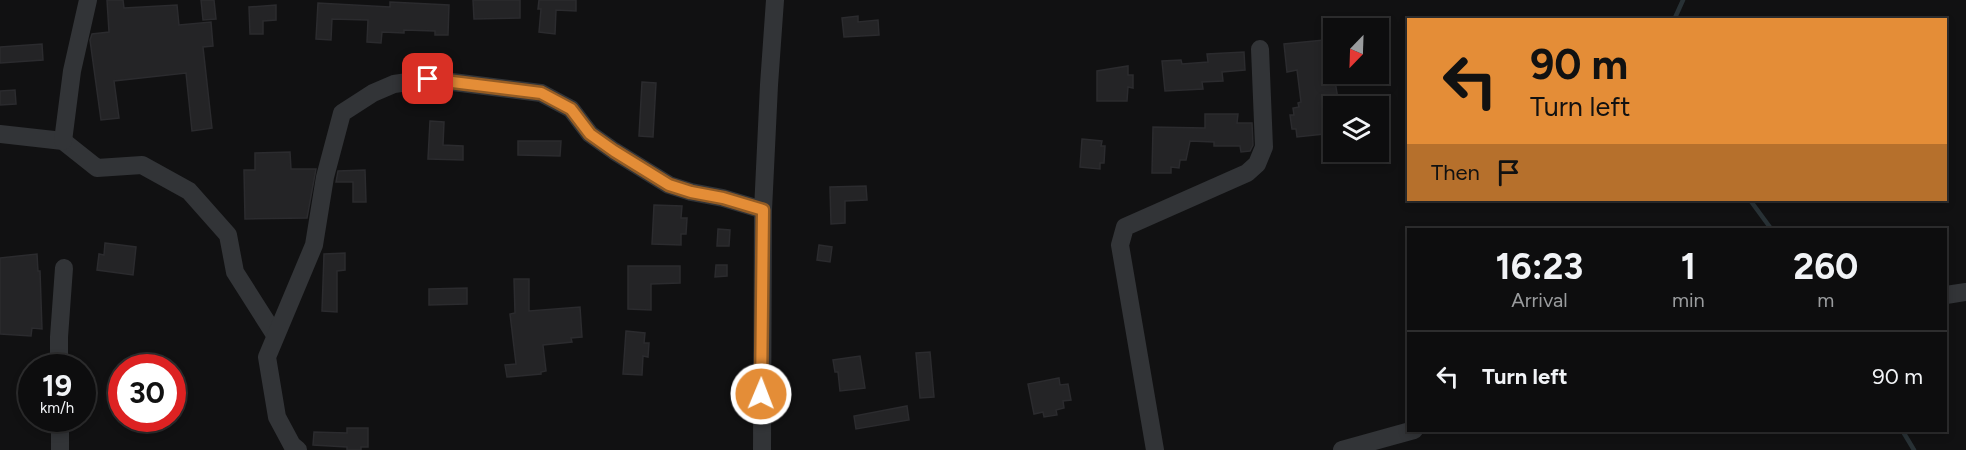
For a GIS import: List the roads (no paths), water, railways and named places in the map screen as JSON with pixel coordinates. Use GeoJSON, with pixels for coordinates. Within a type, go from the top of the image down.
{"type":"FeatureCollection","features":[{"type":"Feature","properties":{"kind":"street"},"geometry":{"type":"LineString","coordinates":[[63,141],[72,71],[88,0]]}},
{"type":"Feature","properties":{"kind":"street"},"geometry":{"type":"LineString","coordinates":[[762,450],[763,210],[775,0]]}},
{"type":"Feature","properties":{"kind":"street"},"geometry":{"type":"LineString","coordinates":[[1155,450],[1120,245],[1125,227],[1247,173],[1257,164],[1264,147],[1260,49]]}},
{"type":"Feature","properties":{"kind":"street"},"geometry":{"type":"LineString","coordinates":[[298,450],[292,445],[277,417],[267,357],[314,245],[325,177],[342,113],[373,93],[394,84],[428,79],[541,93],[571,109],[590,134],[606,146],[669,185],[763,210]]}},
{"type":"Feature","properties":{"kind":"street"},"geometry":{"type":"LineString","coordinates":[[0,134],[63,141],[97,168],[142,165],[189,191],[228,235],[236,272],[275,335]]}},
{"type":"Feature","properties":{"kind":"street"},"geometry":{"type":"LineString","coordinates":[[59,354],[64,268]]}},
{"type":"Feature","properties":{"kind":"street"},"geometry":{"type":"LineString","coordinates":[[1947,295],[1966,292]]}},
{"type":"Feature","properties":{"kind":"street"},"geometry":{"type":"LineString","coordinates":[[60,432],[60,450]]}},
{"type":"Feature","properties":{"kind":"street"},"geometry":{"type":"LineString","coordinates":[[1342,450],[1407,432]]}},
{"type":"Feature","properties":{"kind":"waterway"},"geometry":{"type":"LineString","coordinates":[[1675,18],[1683,0]]}},
{"type":"Feature","properties":{"kind":"waterway"},"geometry":{"type":"LineString","coordinates":[[1751,201],[1771,228]]}},
{"type":"Feature","properties":{"kind":"waterway"},"geometry":{"type":"LineString","coordinates":[[1903,432],[1914,450]]}}]}
